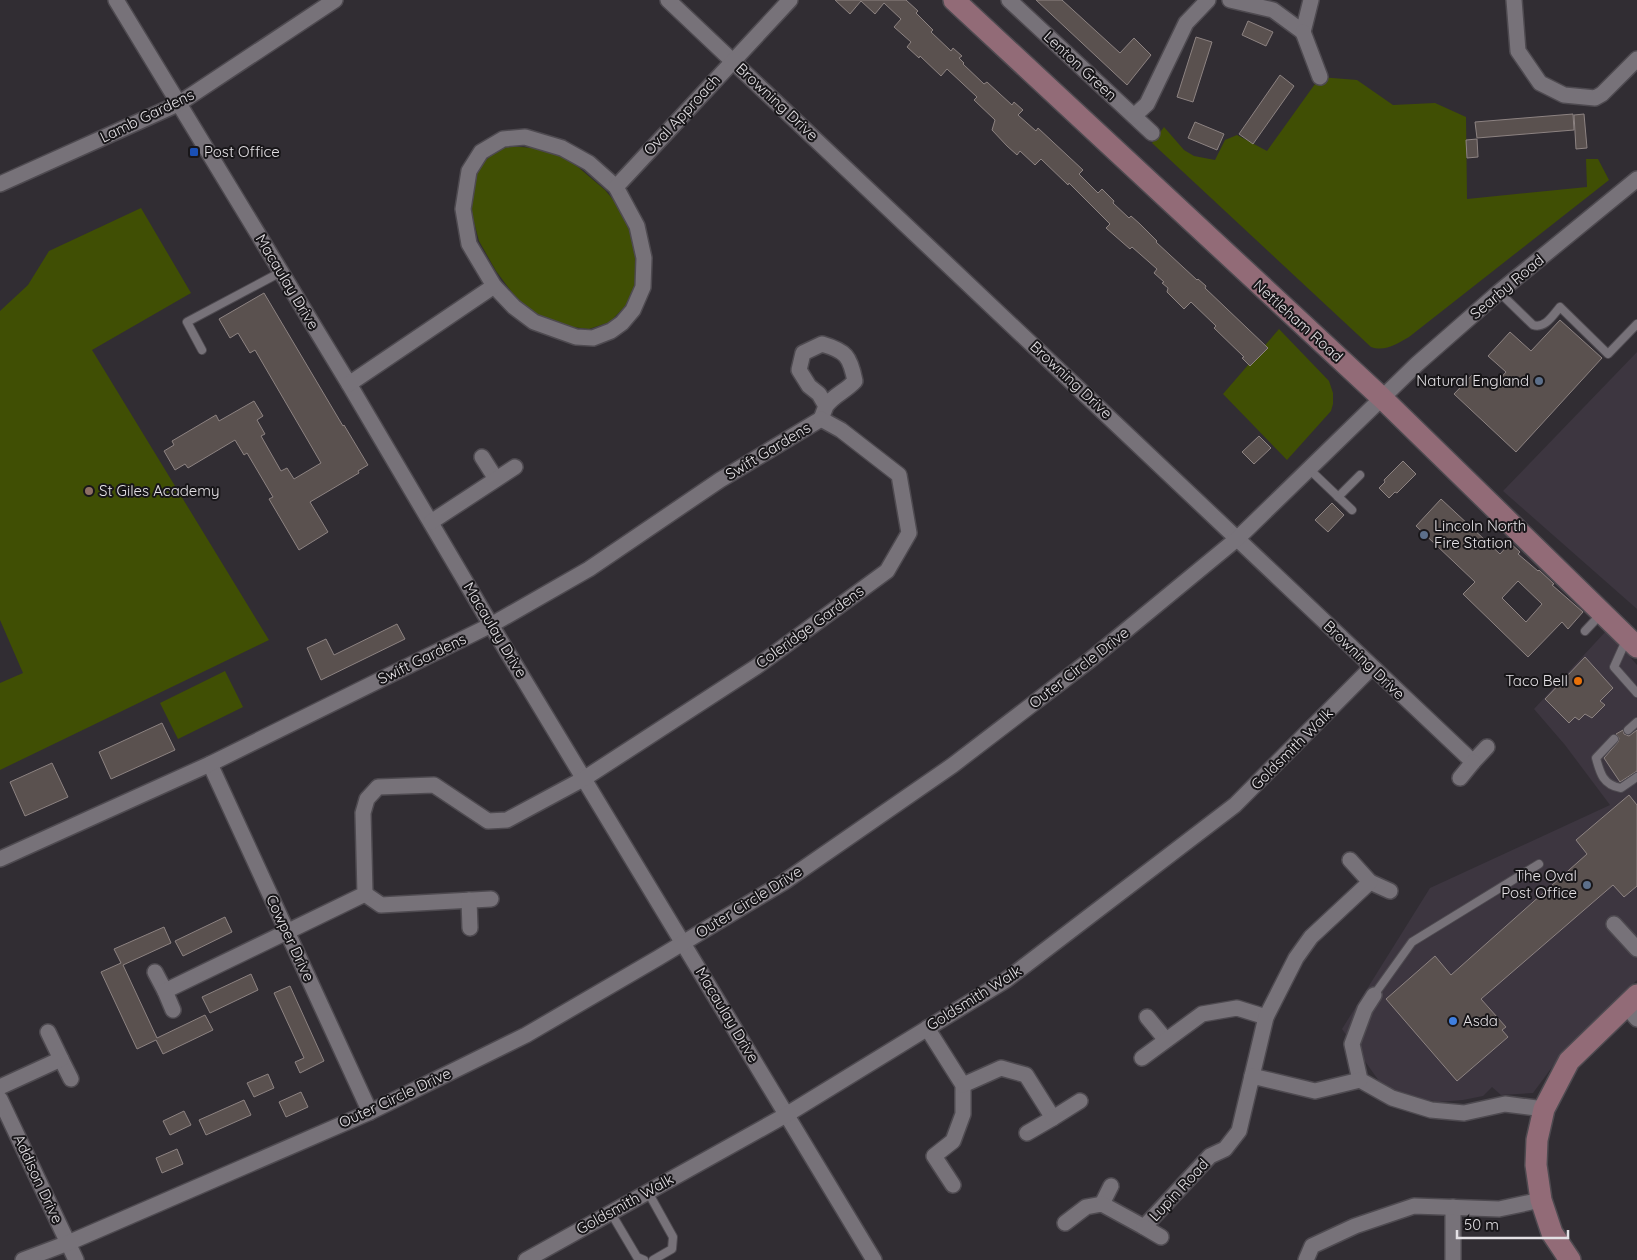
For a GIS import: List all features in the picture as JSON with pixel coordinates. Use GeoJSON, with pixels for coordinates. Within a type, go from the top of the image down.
{"type":"FeatureCollection","features":[{"type":"Feature","properties":{"kind":"main road","name":"Nettleham Road"},"geometry":{"type":"LineString","coordinates":[[954,0],[1382,398],[1634,643]]}},
{"type":"Feature","properties":{"kind":"main road"},"geometry":{"type":"LineString","coordinates":[[1570,1260],[1552,1233],[1541,1200],[1536,1165],[1537,1140],[1544,1109],[1569,1061],[1633,1007]]}},
{"type":"Feature","properties":{"kind":"street","name":"Macaulay Drive"},"geometry":{"type":"LineString","coordinates":[[116,0],[349,384],[491,624],[874,1260]]}},
{"type":"Feature","properties":{"kind":"street","name":"Lamb Gardens"},"geometry":{"type":"LineString","coordinates":[[0,184],[178,104],[335,0]]}},
{"type":"Feature","properties":{"kind":"street","name":"Browning Drive"},"geometry":{"type":"LineString","coordinates":[[668,0],[1473,762]]}},
{"type":"Feature","properties":{"kind":"street","name":"Oval Approach"},"geometry":{"type":"LineString","coordinates":[[616,187],[790,0]]}},
{"type":"Feature","properties":{"kind":"street","name":"Lenton Green"},"geometry":{"type":"LineString","coordinates":[[1009,0],[1152,133]]}},
{"type":"Feature","properties":{"kind":"street"},"geometry":{"type":"LineString","coordinates":[[1134,116],[1147,104],[1186,23],[1208,0]]}},
{"type":"Feature","properties":{"kind":"street"},"geometry":{"type":"LineString","coordinates":[[1230,0],[1273,10],[1302,32],[1320,77]]}},
{"type":"Feature","properties":{"kind":"street"},"geometry":{"type":"LineString","coordinates":[[1302,32],[1311,0]]}},
{"type":"Feature","properties":{"kind":"street"},"geometry":{"type":"LineString","coordinates":[[1514,0],[1518,51],[1540,83],[1564,95],[1595,98],[1602,94],[1637,59]]}},
{"type":"Feature","properties":{"kind":"street"},"geometry":{"type":"LineString","coordinates":[[525,137],[562,148],[589,163],[616,187],[637,226],[644,258],[643,287],[633,310],[622,323],[611,331],[593,338],[576,337],[534,322],[514,307],[494,286],[470,244],[463,209],[469,171],[481,152],[503,139],[525,137]]}},
{"type":"Feature","properties":{"kind":"street","name":"Searby Road"},"geometry":{"type":"LineString","coordinates":[[1382,398],[1417,364],[1499,292],[1637,179]]}},
{"type":"Feature","properties":{"kind":"street"},"geometry":{"type":"LineString","coordinates":[[349,384],[494,286]]}},
{"type":"Feature","properties":{"kind":"street","name":"Outer Circle Drive"},"geometry":{"type":"LineString","coordinates":[[23,1260],[68,1243],[370,1112],[526,1035],[784,882],[953,765],[1090,660],[1238,538],[1382,398]]}},
{"type":"Feature","properties":{"kind":"street","name":"Coleridge Gardens"},"geometry":{"type":"LineString","coordinates":[[366,894],[363,813],[367,799],[378,787],[434,785],[488,821],[507,820],[585,778],[756,667],[887,571],[909,533],[899,475],[841,430],[824,412]]}},
{"type":"Feature","properties":{"kind":"street","name":"Swift Gardens"},"geometry":{"type":"LineString","coordinates":[[0,859],[210,764],[491,624],[588,569],[824,412]]}},
{"type":"Feature","properties":{"kind":"street"},"geometry":{"type":"LineString","coordinates":[[482,457],[496,479]]}},
{"type":"Feature","properties":{"kind":"street"},"geometry":{"type":"LineString","coordinates":[[431,522],[515,467]]}},
{"type":"Feature","properties":{"kind":"street","name":"Goldsmith Walk"},"geometry":{"type":"LineString","coordinates":[[526,1260],[786,1115],[1006,980],[1235,805],[1372,667]]}},
{"type":"Feature","properties":{"kind":"street"},"geometry":{"type":"LineString","coordinates":[[1460,778],[1487,746]]}},
{"type":"Feature","properties":{"kind":"street","name":"Cowper Drive"},"geometry":{"type":"LineString","coordinates":[[210,764],[370,1112]]}},
{"type":"Feature","properties":{"kind":"street"},"geometry":{"type":"LineString","coordinates":[[1350,860],[1370,882],[1390,891]]}},
{"type":"Feature","properties":{"kind":"street","name":"Lupin Road"},"geometry":{"type":"LineString","coordinates":[[1144,1227],[1210,1156],[1225,1149],[1239,1131],[1266,1017],[1296,958],[1311,936],[1370,882]]}},
{"type":"Feature","properties":{"kind":"street"},"geometry":{"type":"LineString","coordinates":[[165,991],[366,894],[381,904],[490,899]]}},
{"type":"Feature","properties":{"kind":"street"},"geometry":{"type":"LineString","coordinates":[[469,900],[470,928]]}},
{"type":"Feature","properties":{"kind":"street"},"geometry":{"type":"LineString","coordinates":[[1614,924],[1637,950]]}},
{"type":"Feature","properties":{"kind":"street"},"geometry":{"type":"LineString","coordinates":[[155,972],[173,1010]]}},
{"type":"Feature","properties":{"kind":"street"},"geometry":{"type":"LineString","coordinates":[[1360,1080],[1352,1044],[1365,1009],[1374,995]]}},
{"type":"Feature","properties":{"kind":"street"},"geometry":{"type":"LineString","coordinates":[[1142,1058],[1202,1014],[1238,1008],[1266,1017]]}},
{"type":"Feature","properties":{"kind":"street"},"geometry":{"type":"LineString","coordinates":[[1148,1018],[1166,1040]]}},
{"type":"Feature","properties":{"kind":"street"},"geometry":{"type":"LineString","coordinates":[[927,1028],[963,1085],[963,1114],[953,1142],[934,1156],[953,1185]]}},
{"type":"Feature","properties":{"kind":"street"},"geometry":{"type":"LineString","coordinates":[[48,1032],[71,1079]]}},
{"type":"Feature","properties":{"kind":"street"},"geometry":{"type":"LineString","coordinates":[[0,1087],[61,1059]]}},
{"type":"Feature","properties":{"kind":"street"},"geometry":{"type":"LineString","coordinates":[[963,1085],[1001,1068],[1026,1075],[1053,1118]]}},
{"type":"Feature","properties":{"kind":"street"},"geometry":{"type":"LineString","coordinates":[[1252,1076],[1315,1091],[1360,1080],[1392,1098],[1431,1110],[1464,1113],[1505,1104],[1544,1109]]}},
{"type":"Feature","properties":{"kind":"street","name":"Addison Drive"},"geometry":{"type":"LineString","coordinates":[[0,1098],[76,1260]]}},
{"type":"Feature","properties":{"kind":"street"},"geometry":{"type":"LineString","coordinates":[[1027,1133],[1080,1101]]}},
{"type":"Feature","properties":{"kind":"street"},"geometry":{"type":"LineString","coordinates":[[1065,1223],[1086,1207],[1102,1204],[1110,1186]]}},
{"type":"Feature","properties":{"kind":"street"},"geometry":{"type":"LineString","coordinates":[[1306,1260],[1312,1246],[1355,1226],[1414,1206],[1499,1209],[1541,1200]]}},
{"type":"Feature","properties":{"kind":"street","name":"Lupin Road"},"geometry":{"type":"LineString","coordinates":[[1102,1204],[1161,1237]]}},
{"type":"Feature","properties":{"kind":"street"},"geometry":{"type":"LineString","coordinates":[[1453,1207],[1453,1260]]}},
{"type":"Feature","properties":{"kind":"lane"},"geometry":{"type":"LineString","coordinates":[[202,350],[187,322],[281,272]]}},
{"type":"Feature","properties":{"kind":"lane"},"geometry":{"type":"LineString","coordinates":[[1499,292],[1533,325],[1539,327],[1544,325],[1560,307],[1608,354],[1637,324]]}},
{"type":"Feature","properties":{"kind":"lane"},"geometry":{"type":"LineString","coordinates":[[1309,468],[1352,510]]}},
{"type":"Feature","properties":{"kind":"lane"},"geometry":{"type":"LineString","coordinates":[[1338,497],[1360,475]]}},
{"type":"Feature","properties":{"kind":"lane"},"geometry":{"type":"LineString","coordinates":[[1585,631],[1602,613]]}},
{"type":"Feature","properties":{"kind":"lane"},"geometry":{"type":"LineString","coordinates":[[1634,643],[1622,647],[1614,667],[1637,693]]}},
{"type":"Feature","properties":{"kind":"lane"},"geometry":{"type":"LineString","coordinates":[[1628,730],[1637,722]]}},
{"type":"Feature","properties":{"kind":"lane"},"geometry":{"type":"LineString","coordinates":[[1614,740],[1596,758],[1601,776],[1612,786],[1621,788],[1637,777]]}},
{"type":"Feature","properties":{"kind":"lane"},"geometry":{"type":"LineString","coordinates":[[1374,995],[1412,942],[1538,864]]}},
{"type":"Feature","properties":{"kind":"lane"},"geometry":{"type":"LineString","coordinates":[[648,1192],[673,1237],[672,1249],[653,1260]]}},
{"type":"Feature","properties":{"kind":"lane"},"geometry":{"type":"LineString","coordinates":[[611,1213],[637,1258],[644,1260]]}},
{"type":"Feature","properties":{"kind":"shaded area"},"geometry":{"type":"Polygon","coordinates":[[[1637,352],[1637,609],[1503,491],[1637,352]]]}},
{"type":"Feature","properties":{"kind":"shaded area"},"geometry":{"type":"Polygon","coordinates":[[[1607,630],[1637,665],[1637,980],[1561,1055],[1533,1093],[1501,1095],[1492,1087],[1483,1096],[1439,1102],[1411,1097],[1396,1091],[1379,1081],[1342,1029],[1430,888],[1610,805],[1565,745],[1534,709],[1607,630]]]}},
{"type":"Feature","properties":{"kind":"green space"},"geometry":{"type":"Polygon","coordinates":[[[1320,77],[1357,80],[1393,105],[1435,103],[1466,117],[1467,199],[1587,187],[1586,159],[1598,159],[1609,180],[1409,337],[1386,348],[1371,347],[1152,143],[1164,127],[1184,150],[1194,156],[1215,160],[1225,140],[1237,135],[1267,151],[1320,77]]]}},
{"type":"Feature","properties":{"kind":"green space"},"geometry":{"type":"Polygon","coordinates":[[[509,146],[533,148],[560,155],[578,167],[605,190],[620,208],[632,230],[637,258],[637,285],[626,305],[610,322],[589,329],[564,326],[538,315],[517,299],[496,271],[479,241],[470,207],[476,170],[495,151],[509,146]]]}},
{"type":"Feature","properties":{"kind":"green space","name":"St Giles Academy"},"geometry":{"type":"Polygon","coordinates":[[[141,208],[191,293],[92,350],[269,640],[0,770],[0,683],[23,673],[0,620],[0,311],[28,285],[49,251],[141,208]]]}},
{"type":"Feature","properties":{"kind":"green space"},"geometry":{"type":"Polygon","coordinates":[[[1279,329],[1329,381],[1333,393],[1331,411],[1287,460],[1223,394],[1279,329]]]}},
{"type":"Feature","properties":{"kind":"green space"},"geometry":{"type":"Polygon","coordinates":[[[225,671],[243,707],[178,739],[160,703],[225,671]]]}},
{"type":"Feature","properties":{"kind":"building"},"geometry":{"type":"Polygon","coordinates":[[[835,0],[906,0],[918,11],[916,13],[933,30],[931,32],[951,51],[953,48],[962,56],[959,58],[963,64],[984,84],[987,82],[1012,105],[1014,102],[1023,110],[1018,115],[1036,131],[1038,128],[1083,170],[1079,174],[1098,193],[1102,189],[1114,201],[1113,203],[1129,218],[1131,216],[1140,224],[1156,242],[1206,286],[1205,288],[1268,348],[1250,366],[1242,358],[1244,357],[1214,328],[1216,326],[1191,302],[1184,309],[1167,292],[1168,288],[1162,283],[1164,282],[1154,273],[1157,269],[1106,228],[1110,224],[1069,183],[1068,185],[1041,159],[1035,165],[1020,151],[1017,155],[992,130],[995,120],[974,100],[977,97],[947,69],[941,76],[920,56],[919,58],[907,47],[911,42],[894,27],[901,19],[884,3],[875,14],[861,1],[850,14],[835,0]]]}},
{"type":"Feature","properties":{"kind":"building"},"geometry":{"type":"Polygon","coordinates":[[[1036,0],[1062,0],[1120,53],[1134,38],[1151,55],[1127,85],[1036,0]]]}},
{"type":"Feature","properties":{"kind":"building"},"geometry":{"type":"Polygon","coordinates":[[[1248,21],[1273,32],[1266,46],[1242,35],[1248,21]]]}},
{"type":"Feature","properties":{"kind":"building"},"geometry":{"type":"Polygon","coordinates":[[[1196,37],[1212,42],[1193,102],[1177,97],[1196,37]]]}},
{"type":"Feature","properties":{"kind":"building"},"geometry":{"type":"Polygon","coordinates":[[[1280,75],[1294,86],[1253,144],[1239,134],[1280,75]]]}},
{"type":"Feature","properties":{"kind":"building"},"geometry":{"type":"Polygon","coordinates":[[[1573,114],[1574,130],[1477,138],[1475,122],[1573,114]]]}},
{"type":"Feature","properties":{"kind":"building"},"geometry":{"type":"Polygon","coordinates":[[[1584,114],[1587,148],[1576,149],[1574,115],[1584,114]]]}},
{"type":"Feature","properties":{"kind":"building"},"geometry":{"type":"Polygon","coordinates":[[[1195,122],[1224,134],[1217,150],[1188,138],[1195,122]]]}},
{"type":"Feature","properties":{"kind":"building"},"geometry":{"type":"Polygon","coordinates":[[[1477,139],[1478,157],[1467,158],[1466,140],[1477,139]]]}},
{"type":"Feature","properties":{"kind":"building"},"geometry":{"type":"Polygon","coordinates":[[[264,293],[368,465],[358,471],[359,473],[310,502],[328,532],[299,550],[269,499],[273,497],[247,453],[244,455],[235,440],[188,468],[185,464],[175,470],[164,451],[174,445],[172,441],[216,415],[219,421],[254,401],[263,416],[257,420],[265,434],[261,436],[281,471],[287,468],[294,479],[321,463],[255,350],[250,353],[238,333],[230,338],[219,319],[264,293]]]}},
{"type":"Feature","properties":{"kind":"building","name":"Natural England"},"geometry":{"type":"Polygon","coordinates":[[[1560,320],[1602,358],[1516,452],[1454,394],[1474,373],[1491,389],[1506,372],[1488,356],[1510,332],[1531,351],[1560,320]]]}},
{"type":"Feature","properties":{"kind":"building"},"geometry":{"type":"Polygon","coordinates":[[[1259,436],[1271,448],[1254,464],[1242,452],[1259,436]]]}},
{"type":"Feature","properties":{"kind":"building"},"geometry":{"type":"Polygon","coordinates":[[[1403,461],[1416,474],[1397,493],[1395,492],[1389,498],[1379,488],[1385,482],[1384,480],[1403,461]]]}},
{"type":"Feature","properties":{"kind":"building"},"geometry":{"type":"Polygon","coordinates":[[[1441,499],[1500,554],[1510,543],[1520,552],[1518,554],[1539,570],[1554,584],[1552,585],[1583,612],[1568,629],[1562,622],[1528,657],[1463,594],[1475,582],[1416,526],[1441,499]],[[1518,581],[1502,598],[1526,622],[1542,604],[1518,581]]]}},
{"type":"Feature","properties":{"kind":"building"},"geometry":{"type":"Polygon","coordinates":[[[1332,503],[1344,515],[1328,532],[1315,520],[1332,503]]]}},
{"type":"Feature","properties":{"kind":"building"},"geometry":{"type":"Polygon","coordinates":[[[397,624],[405,639],[321,680],[307,648],[326,639],[334,655],[397,624]]]}},
{"type":"Feature","properties":{"kind":"building"},"geometry":{"type":"Polygon","coordinates":[[[1585,657],[1613,688],[1600,701],[1605,705],[1592,718],[1585,714],[1579,720],[1575,717],[1569,723],[1545,699],[1585,657]]]}},
{"type":"Feature","properties":{"kind":"building"},"geometry":{"type":"Polygon","coordinates":[[[162,723],[175,750],[111,779],[99,752],[162,723]]]}},
{"type":"Feature","properties":{"kind":"building"},"geometry":{"type":"Polygon","coordinates":[[[1623,730],[1624,734],[1629,736],[1637,730],[1637,771],[1620,782],[1604,758],[1618,742],[1619,738],[1616,734],[1623,730]]]}},
{"type":"Feature","properties":{"kind":"building"},"geometry":{"type":"Polygon","coordinates":[[[52,763],[68,797],[25,816],[10,782],[52,763]]]}},
{"type":"Feature","properties":{"kind":"building"},"geometry":{"type":"Polygon","coordinates":[[[1629,795],[1637,805],[1637,886],[1624,897],[1613,885],[1481,999],[1506,1027],[1502,1030],[1508,1037],[1457,1081],[1386,999],[1435,956],[1451,975],[1587,854],[1576,840],[1629,795]]]}},
{"type":"Feature","properties":{"kind":"building"},"geometry":{"type":"Polygon","coordinates":[[[225,917],[232,932],[183,956],[175,941],[225,917]]]}},
{"type":"Feature","properties":{"kind":"building"},"geometry":{"type":"Polygon","coordinates":[[[164,927],[171,943],[123,965],[157,1038],[205,1015],[213,1030],[163,1054],[156,1040],[137,1049],[101,972],[121,963],[114,949],[164,927]]]}},
{"type":"Feature","properties":{"kind":"building"},"geometry":{"type":"Polygon","coordinates":[[[251,974],[258,990],[210,1013],[202,997],[251,974]]]}},
{"type":"Feature","properties":{"kind":"building"},"geometry":{"type":"Polygon","coordinates":[[[290,986],[324,1061],[300,1073],[295,1062],[304,1058],[274,993],[290,986]]]}},
{"type":"Feature","properties":{"kind":"building"},"geometry":{"type":"Polygon","coordinates":[[[268,1074],[274,1088],[254,1097],[247,1083],[268,1074]]]}},
{"type":"Feature","properties":{"kind":"building"},"geometry":{"type":"Polygon","coordinates":[[[301,1092],[308,1107],[286,1117],[279,1102],[301,1092]]]}},
{"type":"Feature","properties":{"kind":"building"},"geometry":{"type":"Polygon","coordinates":[[[244,1100],[251,1115],[206,1135],[199,1120],[244,1100]]]}},
{"type":"Feature","properties":{"kind":"building"},"geometry":{"type":"Polygon","coordinates":[[[184,1111],[191,1125],[170,1135],[163,1121],[184,1111]]]}},
{"type":"Feature","properties":{"kind":"building"},"geometry":{"type":"Polygon","coordinates":[[[177,1149],[183,1164],[162,1173],[156,1158],[177,1149]]]}},
{"type":"Feature","properties":{"kind":"place","name":"Post Office"},"geometry":{"type":"Point","coordinates":[194,152]}},
{"type":"Feature","properties":{"kind":"place","name":"Natural England"},"geometry":{"type":"Point","coordinates":[1539,381]}},
{"type":"Feature","properties":{"kind":"place","name":"St Giles Academy"},"geometry":{"type":"Point","coordinates":[89,491]}},
{"type":"Feature","properties":{"kind":"place","name":"Lincoln North Fire Station"},"geometry":{"type":"Point","coordinates":[1424,535]}},
{"type":"Feature","properties":{"kind":"place","name":"Taco Bell"},"geometry":{"type":"Point","coordinates":[1578,681]}},
{"type":"Feature","properties":{"kind":"place","name":"The Oval Post Office"},"geometry":{"type":"Point","coordinates":[1587,885]}},
{"type":"Feature","properties":{"kind":"place","name":"Asda"},"geometry":{"type":"Point","coordinates":[1453,1021]}}]}
